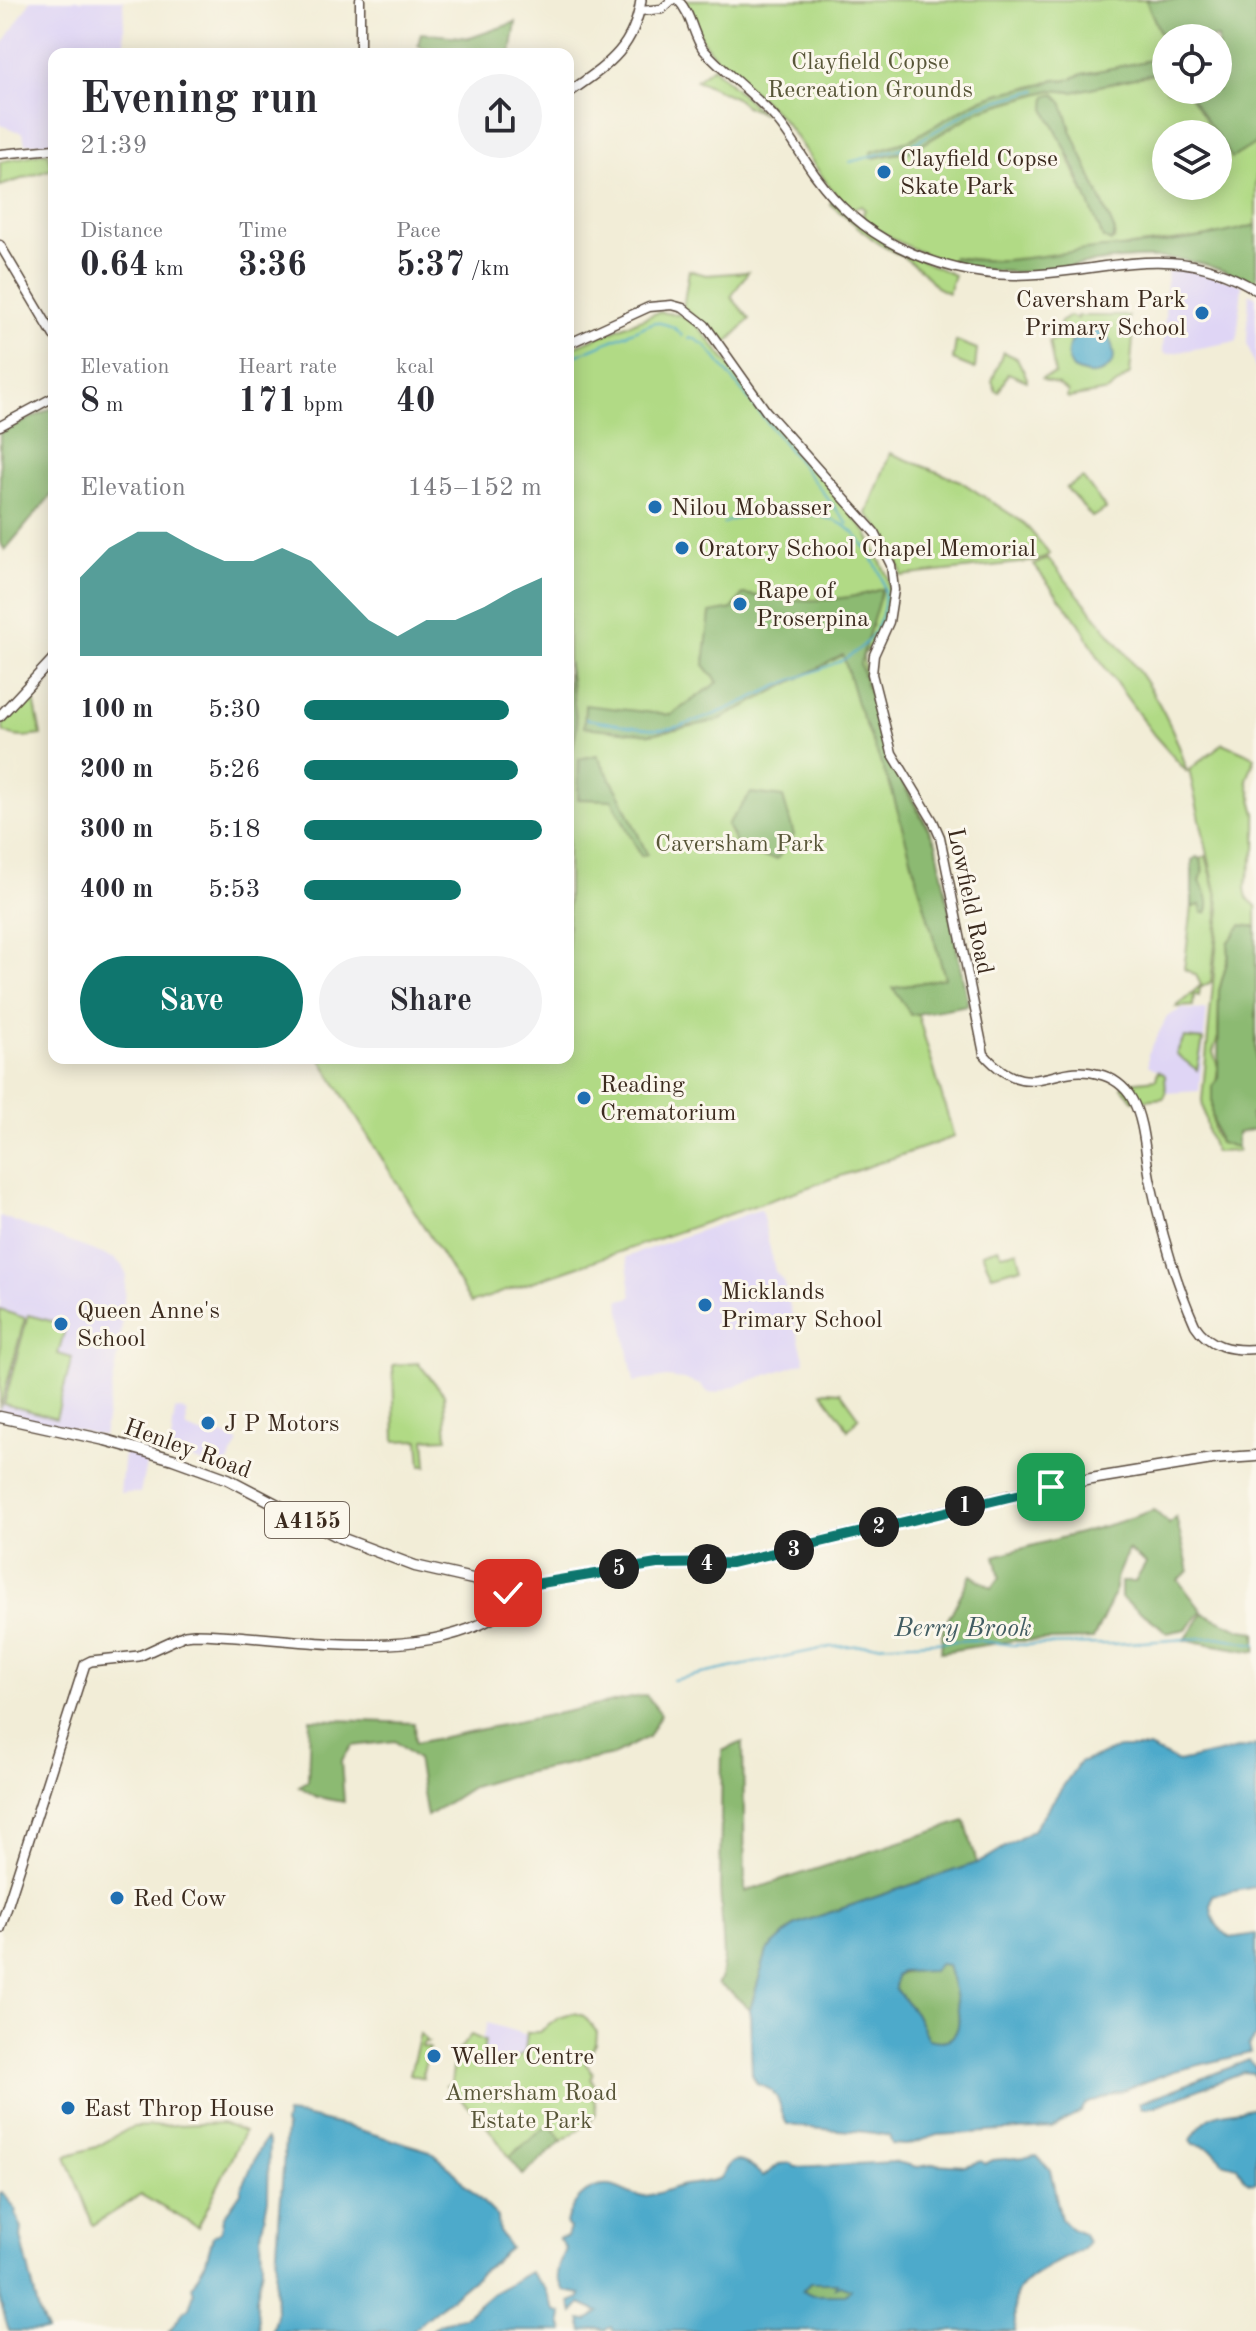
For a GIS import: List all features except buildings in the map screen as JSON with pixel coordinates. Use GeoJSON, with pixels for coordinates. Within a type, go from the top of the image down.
{"type":"FeatureCollection","features":[{"type":"Feature","properties":{"kind":"main road"},"geometry":{"type":"LineString","coordinates":[[574,89],[620,54],[635,28],[641,0]]}},
{"type":"Feature","properties":{"kind":"main road"},"geometry":{"type":"LineString","coordinates":[[0,716],[48,664]]}},
{"type":"Feature","properties":{"kind":"main road","name":"Henley Road"},"geometry":{"type":"LineString","coordinates":[[0,1417],[105,1440],[173,1459],[247,1488],[341,1538],[415,1566],[490,1583],[495,1587],[531,1588],[535,1584],[657,1564],[732,1563],[1064,1484],[1156,1467],[1256,1456]]}},
{"type":"Feature","properties":{"kind":"main road"},"geometry":{"type":"LineString","coordinates":[[0,1929],[82,1669],[91,1661],[139,1656],[185,1635],[194,1634],[282,1642],[394,1643],[431,1640],[482,1624],[515,1599],[512,1586]]}},
{"type":"Feature","properties":{"kind":"street"},"geometry":{"type":"LineString","coordinates":[[360,0],[360,48]]}},
{"type":"Feature","properties":{"kind":"street"},"geometry":{"type":"LineString","coordinates":[[640,11],[662,9],[675,0],[689,14],[703,49],[776,119],[815,175],[842,207],[897,246],[955,268],[994,274],[1044,273],[1165,261],[1210,269],[1256,290]]}},
{"type":"Feature","properties":{"kind":"street"},"geometry":{"type":"LineString","coordinates":[[0,154],[48,150]]}},
{"type":"Feature","properties":{"kind":"street"},"geometry":{"type":"LineString","coordinates":[[0,245],[48,326]]}},
{"type":"Feature","properties":{"kind":"street","name":"Lowfield Road"},"geometry":{"type":"LineString","coordinates":[[574,341],[649,307],[672,305],[695,316],[714,337],[766,411],[875,533],[891,565],[894,590],[889,622],[872,661],[872,674],[892,753],[940,837],[984,1054],[1000,1070],[1021,1079],[1091,1072],[1109,1078],[1127,1091],[1134,1101],[1155,1204],[1195,1325],[1218,1346],[1256,1349]]}},
{"type":"Feature","properties":{"kind":"street"},"geometry":{"type":"LineString","coordinates":[[0,426],[48,400]]}},
{"type":"Feature","properties":{"kind":"shaded area"},"geometry":{"type":"Polygon","coordinates":[[[31,0],[123,0],[125,48],[48,48],[48,143],[25,144],[23,133],[0,125],[0,49],[31,0]]]}},
{"type":"Feature","properties":{"kind":"shaded area","name":"Caversham Park Primary School"},"geometry":{"type":"Polygon","coordinates":[[[1168,262],[1242,285],[1237,341],[1167,354],[1163,351],[1168,262]]]}},
{"type":"Feature","properties":{"kind":"shaded area"},"geometry":{"type":"Polygon","coordinates":[[[1249,293],[1256,297],[1256,371],[1247,343],[1249,293]]]}},
{"type":"Feature","properties":{"kind":"shaded area"},"geometry":{"type":"Polygon","coordinates":[[[1181,1009],[1207,1010],[1199,1091],[1166,1093],[1165,1075],[1148,1065],[1148,1054],[1167,1017],[1181,1009]]]}},
{"type":"Feature","properties":{"kind":"shaded area","name":"Micklands Primary School"},"geometry":{"type":"Polygon","coordinates":[[[761,1209],[775,1271],[783,1281],[805,1362],[709,1393],[700,1385],[683,1379],[667,1377],[634,1382],[619,1300],[632,1297],[626,1257],[761,1209]]]}},
{"type":"Feature","properties":{"kind":"shaded area","name":"Queen Anne's School"},"geometry":{"type":"Polygon","coordinates":[[[0,1216],[113,1258],[123,1266],[126,1274],[120,1346],[103,1436],[0,1411],[0,1216]]]}},
{"type":"Feature","properties":{"kind":"shaded area"},"geometry":{"type":"Polygon","coordinates":[[[175,1409],[186,1411],[187,1429],[217,1440],[220,1434],[239,1442],[224,1471],[170,1451],[175,1409]]]}},
{"type":"Feature","properties":{"kind":"shaded area"},"geometry":{"type":"Polygon","coordinates":[[[124,1452],[147,1460],[140,1493],[120,1493],[124,1452]]]}},
{"type":"Feature","properties":{"kind":"shaded area"},"geometry":{"type":"Polygon","coordinates":[[[487,2023],[527,2035],[525,2052],[505,2066],[483,2054],[482,2040],[487,2023]]]}},
{"type":"Feature","properties":{"kind":"green space","name":"Clayfield Copse Recreation Grounds"},"geometry":{"type":"Polygon","coordinates":[[[684,0],[1146,0],[1156,24],[1152,24],[1152,60],[1064,81],[1055,79],[977,101],[908,141],[872,152],[872,158],[912,151],[980,110],[1051,90],[1073,92],[1152,74],[1152,104],[1196,104],[1206,120],[1152,120],[1152,200],[1232,200],[1232,158],[1256,143],[1256,225],[1218,235],[997,262],[954,257],[950,263],[927,255],[895,240],[864,220],[865,210],[861,206],[850,209],[840,199],[780,117],[722,64],[705,44],[684,0]],[[1063,104],[1064,138],[1070,160],[1103,238],[1114,240],[1115,232],[1063,104]]]}},
{"type":"Feature","properties":{"kind":"green space"},"geometry":{"type":"Polygon","coordinates":[[[1146,0],[1256,0],[1256,143],[1232,158],[1232,120],[1206,120],[1195,104],[1232,104],[1232,24],[1156,24],[1146,0]]]}},
{"type":"Feature","properties":{"kind":"green space"},"geometry":{"type":"Polygon","coordinates":[[[516,22],[512,48],[423,48],[418,45],[421,33],[470,38],[516,22]]]}},
{"type":"Feature","properties":{"kind":"green space"},"geometry":{"type":"Polygon","coordinates":[[[1152,60],[1152,74],[1073,92],[1051,90],[981,110],[911,151],[872,158],[871,152],[908,141],[977,101],[1152,60]]]}},
{"type":"Feature","properties":{"kind":"green space"},"geometry":{"type":"Polygon","coordinates":[[[713,67],[763,114],[696,80],[713,67]]]}},
{"type":"Feature","properties":{"kind":"green space"},"geometry":{"type":"Polygon","coordinates":[[[1056,95],[1063,104],[1115,232],[1111,242],[1103,238],[1072,161],[1045,109],[1046,96],[1056,95]]]}},
{"type":"Feature","properties":{"kind":"green space"},"geometry":{"type":"Polygon","coordinates":[[[48,152],[48,170],[0,186],[0,162],[48,152]]]}},
{"type":"Feature","properties":{"kind":"green space"},"geometry":{"type":"Polygon","coordinates":[[[832,201],[896,249],[954,275],[948,293],[936,287],[903,257],[879,244],[830,204],[832,201]]]}},
{"type":"Feature","properties":{"kind":"green space"},"geometry":{"type":"Polygon","coordinates":[[[1256,225],[1256,286],[1216,268],[1175,259],[1133,258],[1017,272],[950,263],[953,257],[1010,260],[1162,243],[1256,225]]]}},
{"type":"Feature","properties":{"kind":"green space"},"geometry":{"type":"Polygon","coordinates":[[[689,270],[706,275],[748,272],[731,297],[750,319],[722,348],[705,325],[683,308],[689,270]]]}},
{"type":"Feature","properties":{"kind":"green space","name":"Caversham Park"},"geometry":{"type":"Polygon","coordinates":[[[659,312],[680,315],[697,325],[867,533],[888,577],[890,606],[879,634],[863,656],[867,679],[890,761],[936,843],[961,990],[912,995],[954,1137],[471,1303],[324,1064],[574,1064],[574,347],[659,312]]]}},
{"type":"Feature","properties":{"kind":"green space"},"geometry":{"type":"Polygon","coordinates":[[[1069,316],[1077,319],[1077,316],[1129,316],[1128,331],[1133,339],[1130,374],[1108,391],[1069,398],[1068,392],[1058,385],[1043,380],[1055,374],[1049,341],[1054,341],[1061,322],[1069,316]]]}},
{"type":"Feature","properties":{"kind":"green space"},"geometry":{"type":"Polygon","coordinates":[[[956,341],[977,349],[975,369],[953,360],[956,341]]]}},
{"type":"Feature","properties":{"kind":"green space"},"geometry":{"type":"Polygon","coordinates":[[[1003,352],[1017,358],[1027,381],[1008,373],[999,392],[992,381],[1003,352]]]}},
{"type":"Feature","properties":{"kind":"green space"},"geometry":{"type":"Polygon","coordinates":[[[48,410],[48,499],[5,550],[0,542],[0,433],[48,410]]]}},
{"type":"Feature","properties":{"kind":"green space"},"geometry":{"type":"Polygon","coordinates":[[[890,453],[960,481],[1024,523],[1050,554],[1037,561],[901,576],[901,570],[880,528],[867,514],[890,453]]]}},
{"type":"Feature","properties":{"kind":"green space"},"geometry":{"type":"Polygon","coordinates":[[[1083,478],[1106,509],[1092,517],[1066,488],[1083,478]]]}},
{"type":"Feature","properties":{"kind":"green space"},"geometry":{"type":"Polygon","coordinates":[[[1048,558],[1148,685],[1177,741],[1187,772],[1154,735],[1101,662],[1080,624],[1034,565],[1048,558]]]}},
{"type":"Feature","properties":{"kind":"green space"},"geometry":{"type":"Polygon","coordinates":[[[882,589],[860,664],[890,761],[936,843],[968,1005],[911,1015],[893,988],[945,978],[892,791],[857,703],[843,655],[717,721],[651,734],[584,727],[585,705],[671,715],[718,682],[704,665],[710,613],[732,609],[743,594],[813,600],[847,598],[882,589]]]}},
{"type":"Feature","properties":{"kind":"green space"},"geometry":{"type":"Polygon","coordinates":[[[33,694],[41,735],[26,737],[7,734],[3,731],[3,725],[33,694]]]}},
{"type":"Feature","properties":{"kind":"green space"},"geometry":{"type":"Polygon","coordinates":[[[574,704],[577,726],[574,742],[574,704]]]}},
{"type":"Feature","properties":{"kind":"green space"},"geometry":{"type":"Polygon","coordinates":[[[1223,743],[1255,757],[1247,780],[1256,814],[1256,848],[1245,888],[1247,898],[1256,906],[1256,927],[1228,943],[1229,955],[1219,991],[1218,1037],[1213,1052],[1218,1067],[1212,1115],[1214,1133],[1219,1143],[1237,1147],[1238,1151],[1215,1152],[1202,1101],[1220,909],[1189,770],[1223,743]]]}},
{"type":"Feature","properties":{"kind":"green space"},"geometry":{"type":"Polygon","coordinates":[[[597,755],[621,797],[647,854],[641,856],[612,800],[578,799],[579,759],[597,755]]]}},
{"type":"Feature","properties":{"kind":"green space"},"geometry":{"type":"Polygon","coordinates":[[[751,793],[783,797],[794,835],[777,859],[741,854],[727,825],[751,793]]]}},
{"type":"Feature","properties":{"kind":"green space"},"geometry":{"type":"Polygon","coordinates":[[[1206,856],[1217,896],[1218,915],[1211,982],[1200,988],[1199,996],[1194,994],[1193,1006],[1176,1007],[1201,985],[1196,975],[1184,969],[1192,907],[1201,905],[1201,909],[1207,896],[1199,881],[1203,873],[1201,859],[1206,856]]]}},
{"type":"Feature","properties":{"kind":"green space"},"geometry":{"type":"Polygon","coordinates":[[[1197,857],[1202,862],[1200,881],[1208,900],[1206,913],[1202,913],[1201,905],[1192,907],[1192,860],[1197,857]]]}},
{"type":"Feature","properties":{"kind":"green space"},"geometry":{"type":"Polygon","coordinates":[[[1241,925],[1256,927],[1256,1110],[1250,1116],[1256,1129],[1237,1133],[1237,1147],[1219,1143],[1212,1115],[1212,1086],[1218,1079],[1219,991],[1229,955],[1228,943],[1241,925]]]}},
{"type":"Feature","properties":{"kind":"green space"},"geometry":{"type":"Polygon","coordinates":[[[1184,1038],[1203,1040],[1197,1070],[1176,1054],[1184,1038]]]}},
{"type":"Feature","properties":{"kind":"green space"},"geometry":{"type":"Polygon","coordinates":[[[1158,1071],[1165,1075],[1164,1098],[1134,1101],[1122,1087],[1128,1082],[1156,1079],[1158,1071]]]}},
{"type":"Feature","properties":{"kind":"green space"},"geometry":{"type":"Polygon","coordinates":[[[998,1248],[1002,1254],[1017,1251],[1022,1267],[992,1275],[982,1253],[998,1248]]]}},
{"type":"Feature","properties":{"kind":"green space"},"geometry":{"type":"Polygon","coordinates":[[[0,1310],[25,1318],[0,1409],[0,1310]]]}},
{"type":"Feature","properties":{"kind":"green space"},"geometry":{"type":"Polygon","coordinates":[[[28,1315],[66,1325],[58,1354],[72,1358],[56,1418],[4,1404],[28,1315]]]}},
{"type":"Feature","properties":{"kind":"green space"},"geometry":{"type":"Polygon","coordinates":[[[418,1363],[444,1394],[447,1438],[425,1439],[427,1466],[421,1466],[419,1440],[395,1441],[393,1365],[418,1363]]]}},
{"type":"Feature","properties":{"kind":"green space"},"geometry":{"type":"Polygon","coordinates":[[[822,1392],[841,1392],[859,1417],[848,1430],[822,1392]]]}},
{"type":"Feature","properties":{"kind":"green space"},"geometry":{"type":"Polygon","coordinates":[[[1154,1510],[1169,1524],[1176,1517],[1189,1571],[1178,1580],[1202,1611],[1186,1629],[1167,1633],[1121,1598],[1121,1582],[1135,1582],[1146,1563],[1128,1550],[1116,1578],[1114,1595],[1093,1639],[1011,1641],[941,1652],[943,1629],[971,1575],[992,1588],[1000,1577],[995,1556],[1154,1510]]]}},
{"type":"Feature","properties":{"kind":"green space"},"geometry":{"type":"Polygon","coordinates":[[[1203,1613],[1241,1630],[1256,1632],[1256,1652],[1185,1640],[1203,1613]]]}},
{"type":"Feature","properties":{"kind":"green space"},"geometry":{"type":"Polygon","coordinates":[[[646,1695],[661,1714],[648,1737],[613,1755],[509,1776],[472,1787],[427,1816],[417,1759],[395,1741],[352,1746],[341,1761],[344,1802],[317,1797],[299,1786],[308,1781],[310,1719],[414,1723],[415,1743],[646,1695]]]}},
{"type":"Feature","properties":{"kind":"green space"},"geometry":{"type":"Polygon","coordinates":[[[743,1742],[745,1892],[965,1821],[977,1863],[796,1924],[767,1951],[750,2010],[717,1984],[724,1957],[720,1887],[722,1751],[743,1742]]]}},
{"type":"Feature","properties":{"kind":"green space"},"geometry":{"type":"Polygon","coordinates":[[[947,1964],[959,2016],[953,2036],[944,2041],[928,2040],[915,2013],[895,1989],[896,1975],[947,1964]]]}},
{"type":"Feature","properties":{"kind":"green space","name":"Amersham Road Estate Park"},"geometry":{"type":"Polygon","coordinates":[[[575,2013],[584,2016],[597,2032],[596,2044],[585,2063],[593,2073],[591,2078],[597,2091],[594,2095],[596,2113],[591,2121],[523,2175],[479,2116],[446,2086],[451,2083],[455,2055],[471,2035],[485,2041],[483,2054],[505,2066],[525,2052],[527,2032],[539,2032],[559,2018],[575,2013]]]}},
{"type":"Feature","properties":{"kind":"green space"},"geometry":{"type":"Polygon","coordinates":[[[420,2034],[428,2042],[424,2042],[422,2047],[429,2048],[424,2078],[410,2074],[420,2034]]]}},
{"type":"Feature","properties":{"kind":"green space"},"geometry":{"type":"Polygon","coordinates":[[[553,2121],[553,2128],[562,2141],[523,2175],[509,2157],[553,2121]]]}},
{"type":"Feature","properties":{"kind":"green space"},"geometry":{"type":"Polygon","coordinates":[[[222,2123],[244,2132],[198,2227],[141,2195],[93,2225],[66,2156],[96,2147],[132,2127],[222,2123]]]}},
{"type":"Feature","properties":{"kind":"green space"},"geometry":{"type":"Polygon","coordinates":[[[810,2283],[838,2283],[852,2289],[845,2295],[813,2295],[802,2291],[810,2283]]]}},
{"type":"Feature","properties":{"kind":"water"},"geometry":{"type":"Polygon","coordinates":[[[1093,329],[1110,340],[1114,359],[1111,365],[1096,374],[1073,369],[1068,355],[1074,338],[1093,329]]]}},
{"type":"Feature","properties":{"kind":"water"},"geometry":{"type":"Polygon","coordinates":[[[1256,1745],[1256,1887],[1213,1895],[1211,1902],[1217,1925],[1230,1938],[1256,1934],[1256,2036],[1248,2046],[1250,2053],[1174,2071],[1086,2104],[1081,2112],[1052,2128],[938,2135],[907,2145],[892,2144],[889,2136],[876,2133],[787,2124],[776,2096],[757,2084],[752,2074],[750,2010],[767,1951],[796,1924],[982,1861],[1033,1830],[1079,1763],[1119,1748],[1149,1748],[1178,1762],[1256,1745]],[[939,1964],[932,1971],[901,1972],[896,1976],[895,1989],[915,2013],[928,2039],[943,2041],[953,2036],[958,2028],[957,2002],[947,1965],[939,1964]]]}},
{"type":"Feature","properties":{"kind":"water"},"geometry":{"type":"Polygon","coordinates":[[[1249,2060],[1256,2067],[1256,2081],[1253,2073],[1243,2072],[1153,2107],[1142,2108],[1139,2103],[1249,2060]]]}},
{"type":"Feature","properties":{"kind":"water"},"geometry":{"type":"Polygon","coordinates":[[[1256,2107],[1256,2182],[1252,2183],[1244,2178],[1237,2166],[1222,2162],[1213,2151],[1191,2140],[1211,2117],[1256,2107]]]}},
{"type":"Feature","properties":{"kind":"water"},"geometry":{"type":"Polygon","coordinates":[[[286,2114],[353,2128],[430,2151],[452,2169],[498,2217],[499,2232],[510,2248],[411,2331],[272,2331],[276,2315],[275,2277],[286,2114]]]}},
{"type":"Feature","properties":{"kind":"water"},"geometry":{"type":"Polygon","coordinates":[[[266,2139],[269,2142],[268,2199],[261,2234],[262,2268],[256,2300],[259,2331],[169,2331],[189,2308],[194,2293],[192,2286],[206,2261],[213,2236],[221,2231],[223,2218],[241,2192],[266,2139]]]}},
{"type":"Feature","properties":{"kind":"water"},"geometry":{"type":"Polygon","coordinates":[[[1037,2156],[1050,2170],[1061,2219],[1083,2234],[1088,2242],[1083,2249],[1034,2277],[1018,2291],[1014,2303],[1015,2331],[613,2331],[611,2327],[583,2331],[580,2320],[587,2321],[599,2312],[581,2304],[573,2313],[570,2302],[580,2298],[581,2294],[564,2291],[558,2278],[566,2249],[558,2238],[567,2237],[570,2228],[566,2224],[571,2209],[581,2196],[594,2188],[610,2186],[636,2196],[651,2195],[721,2178],[728,2166],[737,2161],[747,2164],[763,2177],[779,2164],[791,2163],[795,2167],[895,2162],[918,2167],[935,2164],[966,2166],[1037,2156]],[[810,2283],[802,2291],[813,2295],[845,2295],[851,2289],[841,2285],[835,2288],[837,2283],[810,2283]]]}},
{"type":"Feature","properties":{"kind":"water"},"geometry":{"type":"Polygon","coordinates":[[[2,2192],[17,2211],[39,2313],[47,2331],[9,2331],[0,2300],[2,2192]]]}},
{"type":"Feature","properties":{"kind":"water"},"geometry":{"type":"Polygon","coordinates":[[[530,2272],[545,2288],[554,2310],[562,2313],[564,2331],[431,2331],[439,2324],[464,2317],[491,2294],[530,2272]]]}},
{"type":"Feature","properties":{"kind":"waterway"},"geometry":{"type":"LineString","coordinates":[[850,162],[910,146],[978,106],[1037,90]]}},
{"type":"Feature","properties":{"kind":"waterway"},"geometry":{"type":"LineString","coordinates":[[574,356],[655,322],[674,328],[682,336]]}},
{"type":"Feature","properties":{"kind":"waterway"},"geometry":{"type":"LineString","coordinates":[[689,338],[706,346],[848,524]]}},
{"type":"Feature","properties":{"kind":"waterway"},"geometry":{"type":"LineString","coordinates":[[723,524],[751,515],[801,513]]}},
{"type":"Feature","properties":{"kind":"waterway"},"geometry":{"type":"LineString","coordinates":[[586,719],[651,729],[685,725],[831,665],[860,648],[877,627],[882,615],[884,590],[881,576],[861,541],[847,527],[804,513]]}},
{"type":"Feature","properties":{"kind":"waterway","name":"Berry Brook"},"geometry":{"type":"LineString","coordinates":[[673,1680],[830,1647],[974,1640],[1012,1645],[1112,1644],[1218,1637],[1256,1644]]}},
{"type":"Feature","properties":{"kind":"place","name":"Clayfield Copse Skate Park"},"geometry":{"type":"Point","coordinates":[884,172]}},
{"type":"Feature","properties":{"kind":"place","name":"Caversham Park Primary School"},"geometry":{"type":"Point","coordinates":[1202,313]}},
{"type":"Feature","properties":{"kind":"place","name":"Nilou Mobasser"},"geometry":{"type":"Point","coordinates":[655,507]}},
{"type":"Feature","properties":{"kind":"place","name":"Oratory School Chapel Memorial"},"geometry":{"type":"Point","coordinates":[682,548]}},
{"type":"Feature","properties":{"kind":"place","name":"Rape of Proserpina"},"geometry":{"type":"Point","coordinates":[740,604]}},
{"type":"Feature","properties":{"kind":"place","name":"Reading Crematorium"},"geometry":{"type":"Point","coordinates":[584,1098]}},
{"type":"Feature","properties":{"kind":"place","name":"Micklands Primary School"},"geometry":{"type":"Point","coordinates":[705,1305]}},
{"type":"Feature","properties":{"kind":"place","name":"Queen Anne's School"},"geometry":{"type":"Point","coordinates":[61,1324]}},
{"type":"Feature","properties":{"kind":"place","name":"J P Motors"},"geometry":{"type":"Point","coordinates":[208,1423]}},
{"type":"Feature","properties":{"kind":"place","name":"Red Cow"},"geometry":{"type":"Point","coordinates":[117,1898]}},
{"type":"Feature","properties":{"kind":"place","name":"Weller Centre"},"geometry":{"type":"Point","coordinates":[434,2056]}},
{"type":"Feature","properties":{"kind":"place","name":"East Throp House"},"geometry":{"type":"Point","coordinates":[68,2108]}},
{"type":"Feature","properties":{"kind":"route"},"geometry":{"type":"LineString","coordinates":[[508,1593],[508,1588],[531,1588],[535,1584],[623,1568],[657,1564],[732,1563],[773,1555],[1051,1487]]}}]}
